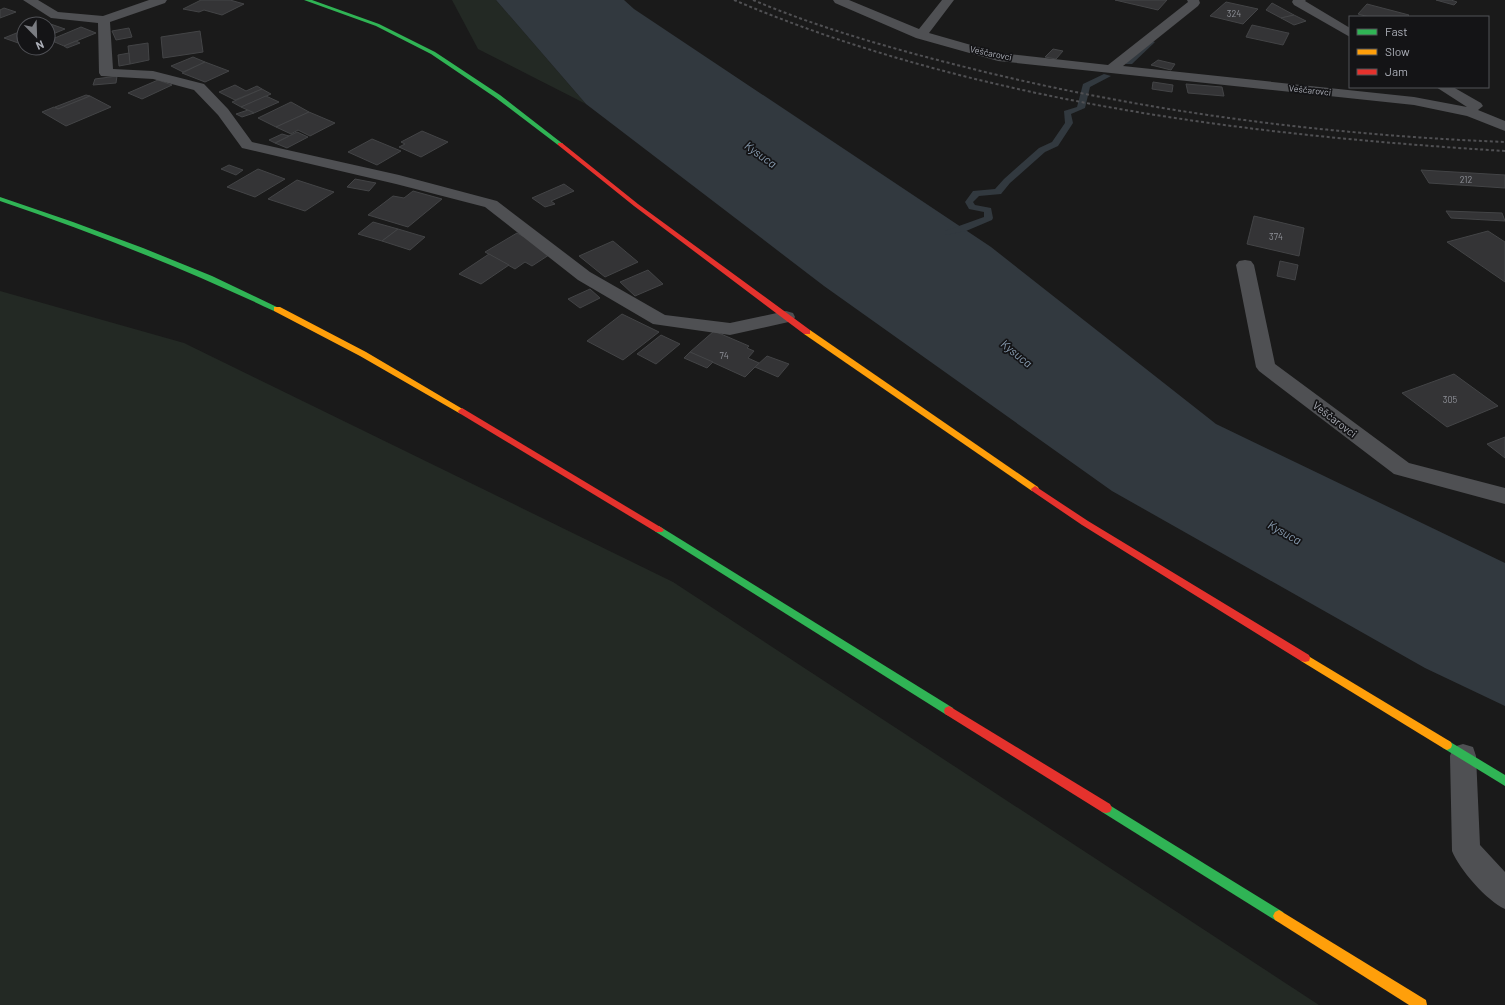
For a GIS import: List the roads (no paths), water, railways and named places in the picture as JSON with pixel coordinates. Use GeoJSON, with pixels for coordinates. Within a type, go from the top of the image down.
{"type":"FeatureCollection","features":[{"type":"Feature","properties":{"kind":"main road"},"geometry":{"type":"LineString","coordinates":[[307,0],[346,13],[408,39],[483,85],[636,205],[786,317],[1085,523],[1505,781]]}},
{"type":"Feature","properties":{"kind":"main road"},"geometry":{"type":"LineString","coordinates":[[0,199],[107,236],[192,270],[264,302],[428,391],[536,455],[720,568],[1421,1005]]}},
{"type":"Feature","properties":{"kind":"street"},"geometry":{"type":"LineString","coordinates":[[29,0],[55,16],[104,20],[161,0]]}},
{"type":"Feature","properties":{"kind":"street","name":"Veščarovci"},"geometry":{"type":"LineString","coordinates":[[839,0],[921,35],[998,57],[1434,104],[1482,115],[1505,126]]}},
{"type":"Feature","properties":{"kind":"street"},"geometry":{"type":"LineString","coordinates":[[921,35],[948,0]]}},
{"type":"Feature","properties":{"kind":"street"},"geometry":{"type":"LineString","coordinates":[[1111,69],[1194,3],[1193,0]]}},
{"type":"Feature","properties":{"kind":"street"},"geometry":{"type":"LineString","coordinates":[[1300,0],[1298,2],[1349,32]]}},
{"type":"Feature","properties":{"kind":"street"},"geometry":{"type":"LineString","coordinates":[[104,20],[106,72],[153,75],[199,87],[223,112],[247,145],[399,180],[491,204],[584,276],[660,320],[730,329],[786,317]]}},
{"type":"Feature","properties":{"kind":"street","name":"Veščarovci"},"geometry":{"type":"LineString","coordinates":[[1445,88],[1488,113],[1505,126]]}},
{"type":"Feature","properties":{"kind":"street","name":"Veščarovci"},"geometry":{"type":"LineString","coordinates":[[1245,266],[1266,367],[1402,469],[1505,496]]}},
{"type":"Feature","properties":{"kind":"street"},"geometry":{"type":"LineString","coordinates":[[1463,756],[1466,851],[1505,894]]}},
{"type":"Feature","properties":{"kind":"water","name":"Kysuca"},"geometry":{"type":"Polygon","coordinates":[[[496,0],[624,0],[634,9],[991,247],[1216,424],[1505,563],[1505,706],[1425,668],[1112,491],[824,286],[586,104],[496,0]]]}},
{"type":"Feature","properties":{"kind":"waterway"},"geometry":{"type":"LineString","coordinates":[[1129,62],[1151,42]]}},
{"type":"Feature","properties":{"kind":"waterway"},"geometry":{"type":"LineString","coordinates":[[948,233],[963,229],[989,218],[988,210],[972,207],[969,202],[976,193],[998,192],[1007,181],[1042,150],[1055,144],[1069,123],[1067,113],[1081,108],[1086,86],[1107,76]]}},
{"type":"Feature","properties":{"kind":"railway"},"geometry":{"type":"LineString","coordinates":[[734,0],[826,35],[920,64],[1015,88],[1112,108],[1210,123],[1309,135],[1505,151]]}},
{"type":"Feature","properties":{"kind":"railway"},"geometry":{"type":"LineString","coordinates":[[753,0],[809,22],[923,56],[1046,86],[1111,99],[1241,120],[1307,128],[1439,139],[1505,142]]}}]}
